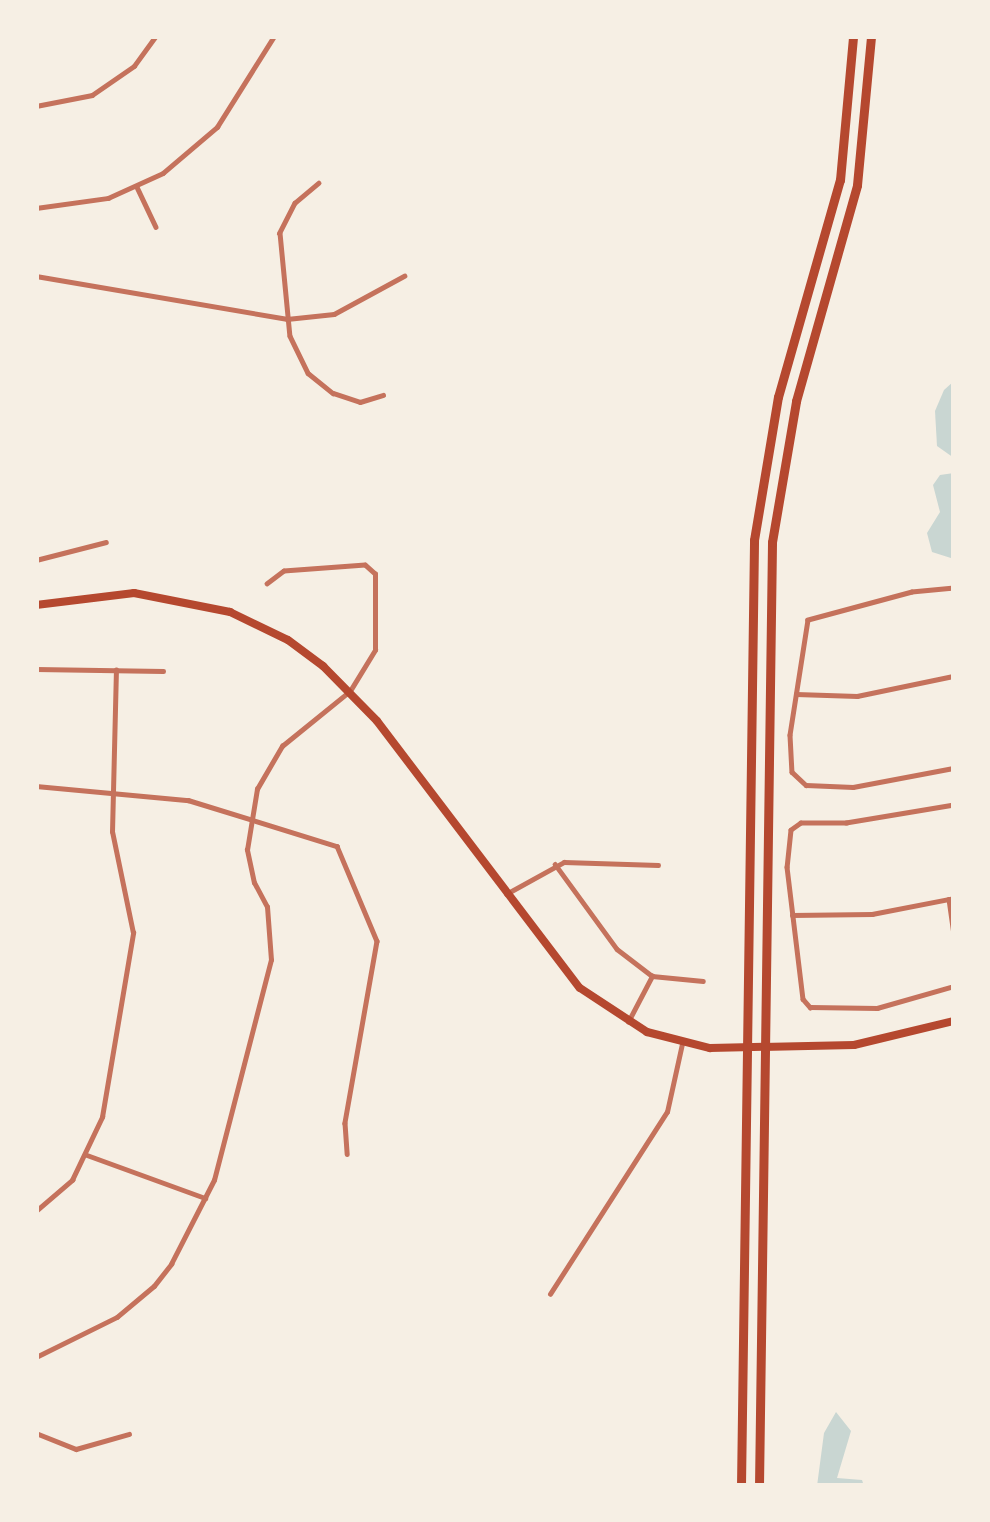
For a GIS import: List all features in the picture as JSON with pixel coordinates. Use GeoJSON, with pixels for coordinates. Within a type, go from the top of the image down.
{"type":"FeatureCollection","features":[{"type":"Feature","properties":{"kind":"main road"},"geometry":{"type":"LineString","coordinates":[[741,1486],[755,520],[778,397],[840,180],[853,36]]}},
{"type":"Feature","properties":{"kind":"main road"},"geometry":{"type":"LineString","coordinates":[[759,1486],[770,597],[777,489],[796,401],[857,185],[871,36]]}},
{"type":"Feature","properties":{"kind":"main road"},"geometry":{"type":"LineString","coordinates":[[36,605],[115,592],[193,601],[252,621],[288,640],[350,691],[580,988],[628,1022],[682,1044],[763,1048],[854,1045],[954,1021]]}},
{"type":"Feature","properties":{"kind":"street"},"geometry":{"type":"LineString","coordinates":[[36,106],[92,95],[134,66],[156,36]]}},
{"type":"Feature","properties":{"kind":"street"},"geometry":{"type":"LineString","coordinates":[[36,208],[108,198],[137,187],[187,156],[217,127],[274,36]]}},
{"type":"Feature","properties":{"kind":"street"},"geometry":{"type":"LineString","coordinates":[[319,183],[295,203],[280,233],[287,319],[299,361],[318,384],[360,402],[383,395]]}},
{"type":"Feature","properties":{"kind":"street"},"geometry":{"type":"LineString","coordinates":[[137,187],[156,227]]}},
{"type":"Feature","properties":{"kind":"street"},"geometry":{"type":"LineString","coordinates":[[36,276],[287,319],[334,314],[404,276]]}},
{"type":"Feature","properties":{"kind":"street"},"geometry":{"type":"LineString","coordinates":[[36,560],[106,542]]}},
{"type":"Feature","properties":{"kind":"street"},"geometry":{"type":"LineString","coordinates":[[36,1357],[117,1318],[154,1286],[205,1198],[271,960],[267,907],[254,883],[247,850],[265,769],[362,677],[379,636],[375,574],[368,567],[284,571],[267,584]]}},
{"type":"Feature","properties":{"kind":"street"},"geometry":{"type":"LineString","coordinates":[[954,589],[912,592],[814,616],[804,630],[790,735],[791,772],[799,783],[853,787],[954,768]]}},
{"type":"Feature","properties":{"kind":"street"},"geometry":{"type":"LineString","coordinates":[[36,669],[163,671]]}},
{"type":"Feature","properties":{"kind":"street"},"geometry":{"type":"LineString","coordinates":[[36,1211],[72,1180],[102,1117],[133,933],[114,852],[116,670]]}},
{"type":"Feature","properties":{"kind":"street"},"geometry":{"type":"LineString","coordinates":[[796,694],[857,696],[954,676]]}},
{"type":"Feature","properties":{"kind":"street"},"geometry":{"type":"LineString","coordinates":[[36,786],[188,800],[337,846],[376,941],[346,1123],[347,1154]]}},
{"type":"Feature","properties":{"kind":"street"},"geometry":{"type":"LineString","coordinates":[[954,805],[847,823],[795,825],[787,867],[803,998],[810,1007],[877,1008],[954,986]]}},
{"type":"Feature","properties":{"kind":"street"},"geometry":{"type":"LineString","coordinates":[[506,894],[555,864],[658,866]]}},
{"type":"Feature","properties":{"kind":"street"},"geometry":{"type":"LineString","coordinates":[[555,864],[611,944],[652,976],[703,981]]}},
{"type":"Feature","properties":{"kind":"street"},"geometry":{"type":"LineString","coordinates":[[792,914],[872,914],[951,898],[954,933]]}},
{"type":"Feature","properties":{"kind":"street"},"geometry":{"type":"LineString","coordinates":[[628,1022],[652,976]]}},
{"type":"Feature","properties":{"kind":"street"},"geometry":{"type":"LineString","coordinates":[[550,1294],[667,1112],[682,1044]]}},
{"type":"Feature","properties":{"kind":"street"},"geometry":{"type":"LineString","coordinates":[[87,1155],[205,1198]]}},
{"type":"Feature","properties":{"kind":"street"},"geometry":{"type":"LineString","coordinates":[[36,1433],[76,1448],[129,1434]]}},
{"type":"Feature","properties":{"kind":"shaded area"},"geometry":{"type":"Polygon","coordinates":[[[954,381],[954,458],[937,446],[935,411],[944,390],[954,381]]]}},
{"type":"Feature","properties":{"kind":"shaded area"},"geometry":{"type":"Polygon","coordinates":[[[954,473],[954,559],[932,552],[927,533],[940,512],[933,485],[940,475],[954,473]]]}},
{"type":"Feature","properties":{"kind":"shaded area"},"geometry":{"type":"Polygon","coordinates":[[[836,1412],[851,1431],[837,1478],[862,1480],[864,1486],[817,1486],[824,1433],[836,1412]]]}}]}
